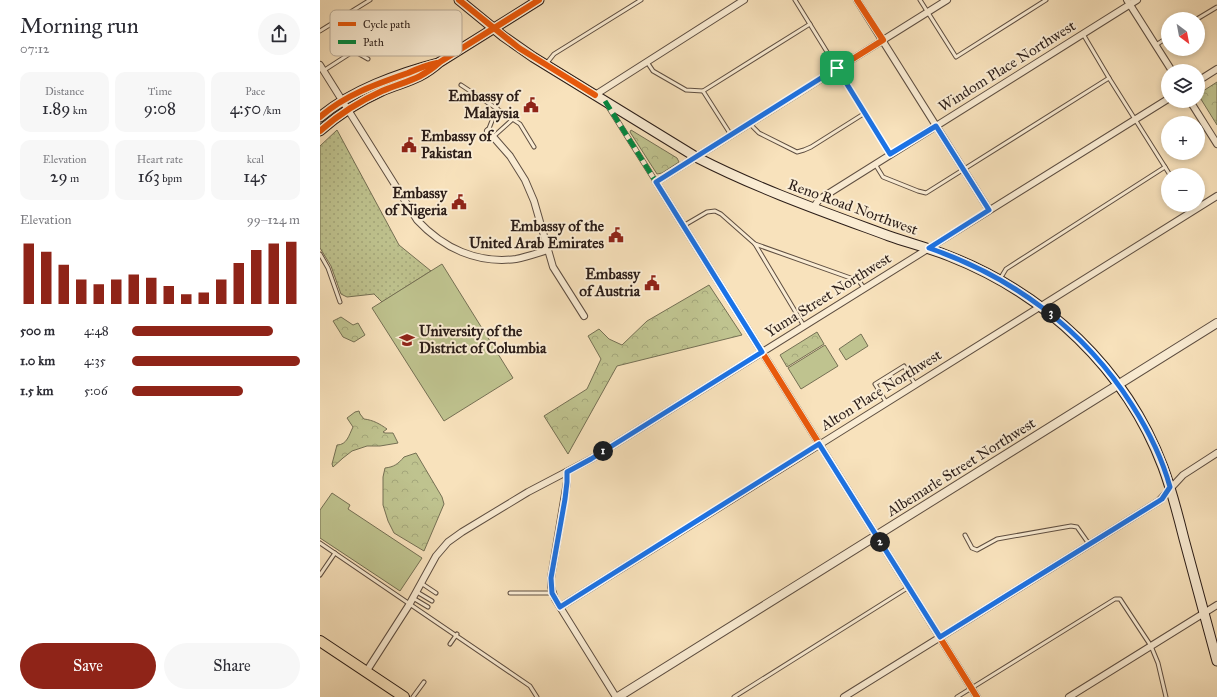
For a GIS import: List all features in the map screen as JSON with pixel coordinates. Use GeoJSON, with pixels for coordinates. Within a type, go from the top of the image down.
{"type":"FeatureCollection","features":[{"type":"Feature","properties":{"kind":"main road","name":"Reno Road Northwest"},"geometry":{"type":"LineString","coordinates":[[460,0],[519,48],[696,157],[740,179],[813,208],[890,236],[929,248],[968,264],[1000,279],[1040,306],[1063,324],[1084,344],[1118,385],[1151,438],[1163,465],[1170,487],[1217,661]]}},
{"type":"Feature","properties":{"kind":"main road"},"geometry":{"type":"LineString","coordinates":[[462,48],[539,0]]}},
{"type":"Feature","properties":{"kind":"main road"},"geometry":{"type":"LineString","coordinates":[[320,131],[348,110],[383,91],[415,80],[450,56]]}},
{"type":"Feature","properties":{"kind":"main road"},"geometry":{"type":"LineString","coordinates":[[320,117],[332,107],[360,91],[423,66],[440,62]]}},
{"type":"Feature","properties":{"kind":"main road"},"geometry":{"type":"LineString","coordinates":[[320,641],[404,697]]}},
{"type":"Feature","properties":{"kind":"street"},"geometry":{"type":"LineString","coordinates":[[594,94],[744,0]]}},
{"type":"Feature","properties":{"kind":"street"},"geometry":{"type":"LineString","coordinates":[[858,0],[989,210]]}},
{"type":"Feature","properties":{"kind":"street"},"geometry":{"type":"LineString","coordinates":[[656,182],[947,0]]}},
{"type":"Feature","properties":{"kind":"street","name":"Windom Place Northwest"},"geometry":{"type":"LineString","coordinates":[[813,208],[823,197],[1083,34],[1129,2],[1137,0]]}},
{"type":"Feature","properties":{"kind":"street"},"geometry":{"type":"LineString","coordinates":[[1129,2],[1168,64]]}},
{"type":"Feature","properties":{"kind":"street"},"geometry":{"type":"LineString","coordinates":[[322,68],[417,220],[431,234],[440,241],[466,255],[491,260],[517,258],[548,250]]}},
{"type":"Feature","properties":{"kind":"street"},"geometry":{"type":"LineString","coordinates":[[1205,77],[1217,69]]}},
{"type":"Feature","properties":{"kind":"street"},"geometry":{"type":"LineString","coordinates":[[605,101],[977,697]]}},
{"type":"Feature","properties":{"kind":"street","name":"Yuma Street Northwest"},"geometry":{"type":"LineString","coordinates":[[366,672],[417,592],[436,556],[440,550],[454,537],[518,497],[591,459],[1161,104]]}},
{"type":"Feature","properties":{"kind":"street"},"geometry":{"type":"LineString","coordinates":[[1195,108],[1216,140]]}},
{"type":"Feature","properties":{"kind":"street"},"geometry":{"type":"LineString","coordinates":[[488,131],[513,160],[525,180],[534,201],[553,267],[584,316]]}},
{"type":"Feature","properties":{"kind":"street","name":"Alton Place Northwest"},"geometry":{"type":"LineString","coordinates":[[1205,204],[1217,196]]}},
{"type":"Feature","properties":{"kind":"street","name":"Alton Place Northwest"},"geometry":{"type":"LineString","coordinates":[[560,607],[1192,212]]}},
{"type":"Feature","properties":{"kind":"street","name":"Albemarle Street Northwest"},"geometry":{"type":"LineString","coordinates":[[617,697],[1217,323]]}},
{"type":"Feature","properties":{"kind":"street"},"geometry":{"type":"LineString","coordinates":[[844,697],[1162,499],[1170,487],[1183,475],[1216,456]]}},
{"type":"Feature","properties":{"kind":"street"},"geometry":{"type":"LineString","coordinates":[[567,472],[565,499],[551,578],[552,593],[617,697]]}},
{"type":"Feature","properties":{"kind":"street"},"geometry":{"type":"LineString","coordinates":[[1069,697],[1217,605]]}},
{"type":"Feature","properties":{"kind":"lane"},"geometry":{"type":"LineString","coordinates":[[354,10],[370,0]]}},
{"type":"Feature","properties":{"kind":"lane"},"geometry":{"type":"LineString","coordinates":[[545,65],[554,54],[641,0]]}},
{"type":"Feature","properties":{"kind":"lane"},"geometry":{"type":"LineString","coordinates":[[795,0],[890,154]]}},
{"type":"Feature","properties":{"kind":"lane"},"geometry":{"type":"LineString","coordinates":[[920,0],[956,57],[1046,0]]}},
{"type":"Feature","properties":{"kind":"lane"},"geometry":{"type":"LineString","coordinates":[[1205,15],[1217,7]]}},
{"type":"Feature","properties":{"kind":"lane"},"geometry":{"type":"LineString","coordinates":[[647,62],[653,71],[686,90],[703,91],[810,24]]}},
{"type":"Feature","properties":{"kind":"lane"},"geometry":{"type":"LineString","coordinates":[[320,31],[330,25]]}},
{"type":"Feature","properties":{"kind":"lane"},"geometry":{"type":"LineString","coordinates":[[1000,279],[1006,269],[1165,167],[1083,34]]}},
{"type":"Feature","properties":{"kind":"lane"},"geometry":{"type":"LineString","coordinates":[[1156,45],[1161,42]]}},
{"type":"Feature","properties":{"kind":"lane"},"geometry":{"type":"LineString","coordinates":[[322,68],[345,56]]}},
{"type":"Feature","properties":{"kind":"lane"},"geometry":{"type":"LineString","coordinates":[[363,56],[368,59]]}},
{"type":"Feature","properties":{"kind":"lane"},"geometry":{"type":"LineString","coordinates":[[875,164],[884,177],[918,191],[926,192],[1109,78]]}},
{"type":"Feature","properties":{"kind":"lane"},"geometry":{"type":"LineString","coordinates":[[461,85],[520,124],[534,147]]}},
{"type":"Feature","properties":{"kind":"lane"},"geometry":{"type":"LineString","coordinates":[[703,91],[731,135]]}},
{"type":"Feature","properties":{"kind":"lane"},"geometry":{"type":"LineString","coordinates":[[488,131],[497,108]]}},
{"type":"Feature","properties":{"kind":"lane"},"geometry":{"type":"LineString","coordinates":[[750,123],[759,134],[797,152],[811,147],[865,113]]}},
{"type":"Feature","properties":{"kind":"lane"},"geometry":{"type":"LineString","coordinates":[[493,137],[513,119]]}},
{"type":"Feature","properties":{"kind":"lane"},"geometry":{"type":"LineString","coordinates":[[683,226],[707,212],[715,211],[755,244],[804,326]]}},
{"type":"Feature","properties":{"kind":"lane"},"geometry":{"type":"LineString","coordinates":[[755,244],[859,280],[864,288]]}},
{"type":"Feature","properties":{"kind":"lane"},"geometry":{"type":"LineString","coordinates":[[320,254],[328,268],[340,302]]}},
{"type":"Feature","properties":{"kind":"lane"},"geometry":{"type":"LineString","coordinates":[[886,402],[875,384],[904,366],[915,384]]}},
{"type":"Feature","properties":{"kind":"lane"},"geometry":{"type":"LineString","coordinates":[[965,535],[972,548],[977,550],[997,539],[1071,526],[1077,527],[1089,544]]}},
{"type":"Feature","properties":{"kind":"lane"},"geometry":{"type":"LineString","coordinates":[[320,543],[530,686],[537,697]]}},
{"type":"Feature","properties":{"kind":"lane"},"geometry":{"type":"LineString","coordinates":[[320,575],[335,554]]}},
{"type":"Feature","properties":{"kind":"lane"},"geometry":{"type":"LineString","coordinates":[[422,583],[436,593]]}},
{"type":"Feature","properties":{"kind":"lane"},"geometry":{"type":"LineString","coordinates":[[734,697],[909,587]]}},
{"type":"Feature","properties":{"kind":"lane"},"geometry":{"type":"LineString","coordinates":[[417,592],[432,601]]}},
{"type":"Feature","properties":{"kind":"lane"},"geometry":{"type":"LineString","coordinates":[[510,593],[552,593]]}},
{"type":"Feature","properties":{"kind":"lane"},"geometry":{"type":"LineString","coordinates":[[413,598],[428,608]]}},
{"type":"Feature","properties":{"kind":"lane"},"geometry":{"type":"LineString","coordinates":[[957,697],[1115,599],[1120,599],[1151,646],[1158,663],[1166,697]]}},
{"type":"Feature","properties":{"kind":"lane"},"geometry":{"type":"LineString","coordinates":[[450,644],[456,635]]}},
{"type":"Feature","properties":{"kind":"lane"},"geometry":{"type":"LineString","coordinates":[[413,697],[424,682]]}},
{"type":"Feature","properties":{"kind":"green space"},"geometry":{"type":"Polygon","coordinates":[[[1217,82],[1217,125],[1205,106],[1205,90],[1217,82]]]}},
{"type":"Feature","properties":{"kind":"green space"},"geometry":{"type":"Polygon","coordinates":[[[337,130],[399,245],[431,271],[382,302],[374,294],[347,297],[341,294],[331,266],[320,248],[320,146],[337,130]]]}},
{"type":"Feature","properties":{"kind":"green space"},"geometry":{"type":"Polygon","coordinates":[[[631,130],[677,158],[679,162],[662,173],[657,174],[630,132],[631,130]]]}},
{"type":"Feature","properties":{"kind":"green space"},"geometry":{"type":"Polygon","coordinates":[[[442,264],[513,378],[444,421],[372,308],[442,264]]]}},
{"type":"Feature","properties":{"kind":"green space"},"geometry":{"type":"Polygon","coordinates":[[[709,285],[742,335],[617,366],[568,454],[544,416],[587,389],[601,359],[588,336],[599,329],[609,339],[622,345],[647,321],[709,285]]]}},
{"type":"Feature","properties":{"kind":"green space"},"geometry":{"type":"Polygon","coordinates":[[[341,317],[353,325],[358,323],[365,335],[354,342],[343,337],[333,321],[341,317]]]}},
{"type":"Feature","properties":{"kind":"green space"},"geometry":{"type":"Polygon","coordinates":[[[817,332],[824,344],[787,367],[780,355],[817,332]]]}},
{"type":"Feature","properties":{"kind":"green space"},"geometry":{"type":"Polygon","coordinates":[[[861,334],[868,346],[846,360],[839,349],[861,334]]]}},
{"type":"Feature","properties":{"kind":"green space"},"geometry":{"type":"Polygon","coordinates":[[[825,345],[838,366],[801,389],[788,368],[825,345]]]}},
{"type":"Feature","properties":{"kind":"green space"},"geometry":{"type":"Polygon","coordinates":[[[359,411],[364,419],[376,422],[387,429],[383,432],[393,433],[398,443],[380,446],[367,446],[352,451],[333,467],[332,464],[337,445],[340,445],[345,441],[353,427],[347,418],[359,411]]]}},
{"type":"Feature","properties":{"kind":"green space"},"geometry":{"type":"Polygon","coordinates":[[[416,453],[442,497],[444,504],[424,551],[394,533],[383,505],[383,477],[385,468],[393,466],[404,457],[416,453]]]}},
{"type":"Feature","properties":{"kind":"green space"},"geometry":{"type":"Polygon","coordinates":[[[332,493],[350,505],[348,509],[422,558],[400,591],[320,538],[320,510],[332,493]]]}},
{"type":"Feature","properties":{"kind":"marked path"},"geometry":{"type":"LineString","coordinates":[[605,101],[656,182]]}},
{"type":"Feature","properties":{"kind":"cycle path"},"geometry":{"type":"LineString","coordinates":[[459,0],[519,48],[595,95]]}},
{"type":"Feature","properties":{"kind":"cycle path"},"geometry":{"type":"LineString","coordinates":[[462,48],[539,0]]}},
{"type":"Feature","properties":{"kind":"cycle path"},"geometry":{"type":"LineString","coordinates":[[857,0],[883,40],[656,182],[977,697]]}},
{"type":"Feature","properties":{"kind":"cycle path"},"geometry":{"type":"LineString","coordinates":[[320,131],[342,114],[366,99],[426,73],[450,56]]}},
{"type":"Feature","properties":{"kind":"cycle path"},"geometry":{"type":"LineString","coordinates":[[320,117],[350,96],[384,81],[437,63]]}},
{"type":"Feature","properties":{"kind":"place","name":"Embassy of Malaysia"},"geometry":{"type":"Point","coordinates":[531,105]}},
{"type":"Feature","properties":{"kind":"place","name":"Embassy of Pakistan"},"geometry":{"type":"Point","coordinates":[409,145]}},
{"type":"Feature","properties":{"kind":"place","name":"Embassy of Nigeria"},"geometry":{"type":"Point","coordinates":[459,202]}},
{"type":"Feature","properties":{"kind":"place","name":"Embassy of the United Arab Emirates"},"geometry":{"type":"Point","coordinates":[616,235]}},
{"type":"Feature","properties":{"kind":"place","name":"Embassy of Austria"},"geometry":{"type":"Point","coordinates":[652,283]}},
{"type":"Feature","properties":{"kind":"place","name":"University of the District of Columbia"},"geometry":{"type":"Point","coordinates":[407,340]}},
{"type":"Feature","properties":{"kind":"route"},"geometry":{"type":"LineString","coordinates":[[837,68],[890,154],[936,126],[989,210],[929,248],[988,273],[1014,287],[1051,314],[1084,344],[1115,380],[1146,429],[1163,465],[1170,487],[1159,501],[940,637],[819,444],[560,607],[552,593],[551,578],[565,499],[567,472],[591,459],[762,352],[656,182],[837,68]]}}]}
